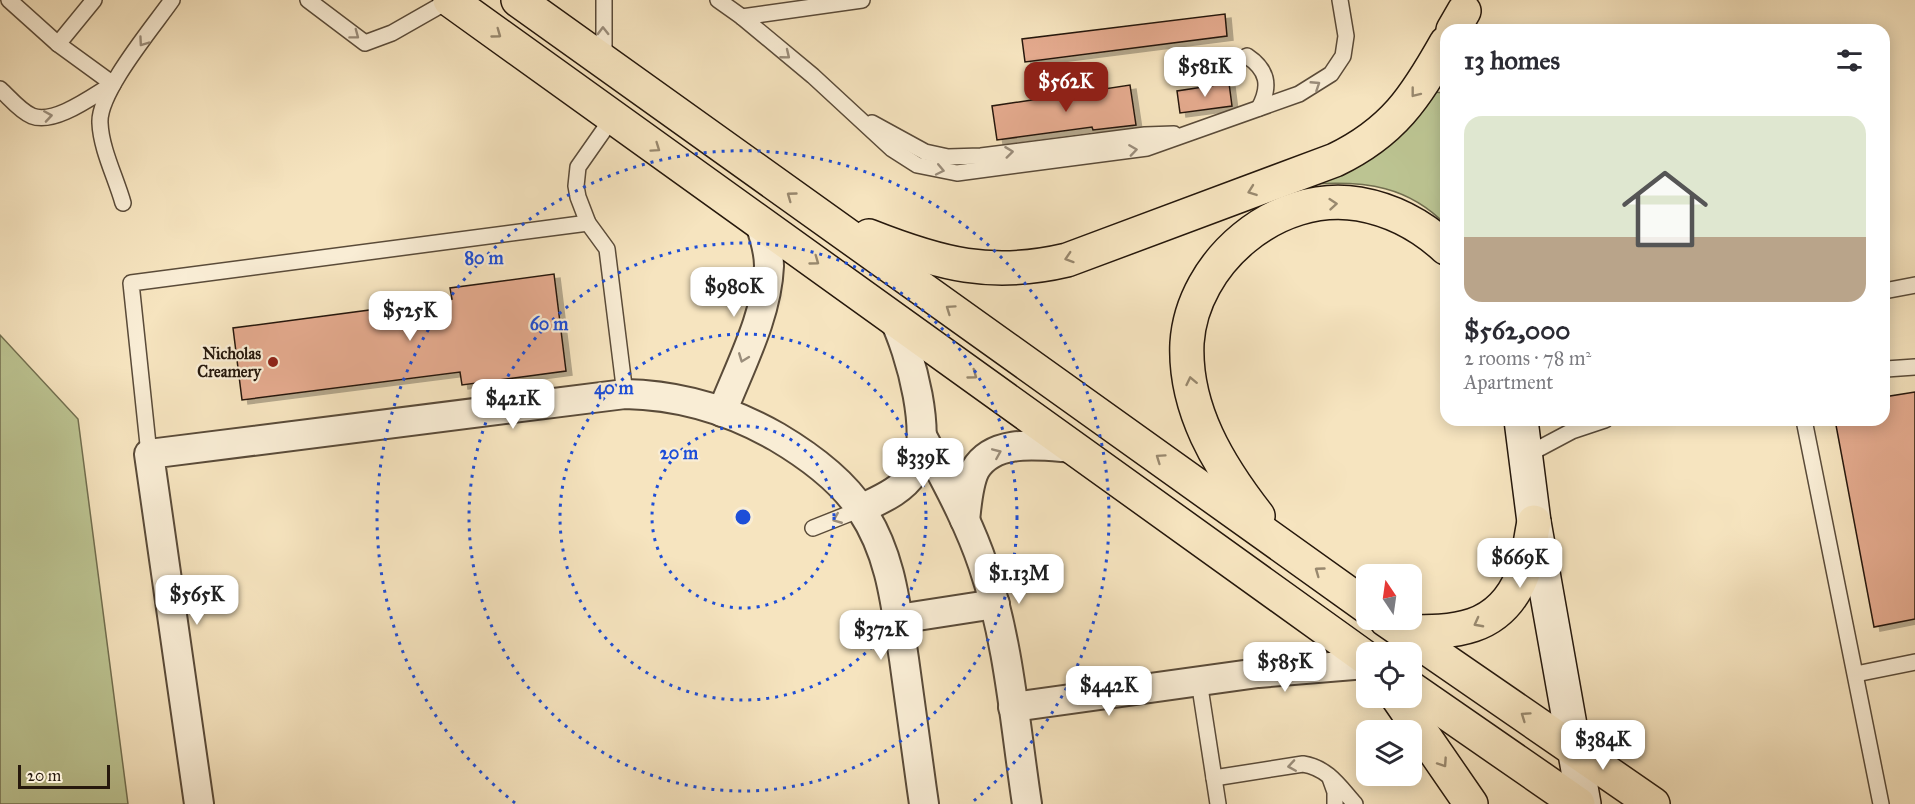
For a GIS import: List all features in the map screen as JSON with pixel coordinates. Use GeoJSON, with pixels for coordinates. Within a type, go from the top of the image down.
{"type":"FeatureCollection","features":[{"type":"Feature","properties":{"kind":"highway"},"geometry":{"type":"LineString","coordinates":[[450,0],[1356,651]]}},
{"type":"Feature","properties":{"kind":"highway"},"geometry":{"type":"LineString","coordinates":[[518,0],[1356,599]]}},
{"type":"Feature","properties":{"kind":"highway"},"geometry":{"type":"LineString","coordinates":[[821,218],[924,258],[963,266],[1032,268],[1067,260],[1335,160],[1360,148],[1385,130],[1425,80],[1440,54]]}},
{"type":"Feature","properties":{"kind":"highway"},"geometry":{"type":"LineString","coordinates":[[1277,541],[1231,481],[1213,451],[1198,413],[1188,372],[1187,343],[1190,323],[1201,292],[1215,268],[1241,239],[1268,221],[1299,208],[1336,203],[1357,204],[1392,212],[1429,232],[1440,242]]}},
{"type":"Feature","properties":{"kind":"highway"},"geometry":{"type":"LineString","coordinates":[[1422,627],[1466,629],[1483,621],[1499,609],[1514,593],[1523,574],[1534,522]]}},
{"type":"Feature","properties":{"kind":"highway"},"geometry":{"type":"LineString","coordinates":[[1400,630],[1653,804]]}},
{"type":"Feature","properties":{"kind":"highway"},"geometry":{"type":"LineString","coordinates":[[1422,696],[1578,804]]}},
{"type":"Feature","properties":{"kind":"highway"},"geometry":{"type":"LineString","coordinates":[[1405,708],[1471,804]]}},
{"type":"Feature","properties":{"kind":"street"},"geometry":{"type":"LineString","coordinates":[[722,412],[756,323],[766,287],[769,265],[766,242],[759,221]]}},
{"type":"Feature","properties":{"kind":"street"},"geometry":{"type":"LineString","coordinates":[[861,509],[884,498],[913,473],[920,454],[922,436],[914,374],[906,346],[893,317]]}},
{"type":"Feature","properties":{"kind":"street"},"geometry":{"type":"LineString","coordinates":[[199,804],[149,454],[625,394],[678,398],[722,412],[769,433],[804,454],[825,471],[861,509],[882,549],[898,619],[924,804]]}},
{"type":"Feature","properties":{"kind":"street"},"geometry":{"type":"LineString","coordinates":[[1522,426],[1534,522],[1584,804]]}},
{"type":"Feature","properties":{"kind":"street"},"geometry":{"type":"LineString","coordinates":[[922,436],[965,520],[983,562],[995,604],[1027,804]]}},
{"type":"Feature","properties":{"kind":"street"},"geometry":{"type":"LineString","coordinates":[[965,520],[975,471],[990,454],[1015,446],[1074,448]]}},
{"type":"Feature","properties":{"kind":"street"},"geometry":{"type":"LineString","coordinates":[[898,619],[995,604]]}},
{"type":"Feature","properties":{"kind":"street"},"geometry":{"type":"LineString","coordinates":[[1013,707],[1199,681],[1356,665]]}},
{"type":"Feature","properties":{"kind":"lane"},"geometry":{"type":"LineString","coordinates":[[9,0],[58,44],[113,84]]}},
{"type":"Feature","properties":{"kind":"lane"},"geometry":{"type":"LineString","coordinates":[[58,44],[94,0]]}},
{"type":"Feature","properties":{"kind":"lane"},"geometry":{"type":"LineString","coordinates":[[123,203],[99,122],[101,110],[113,84],[172,0]]}},
{"type":"Feature","properties":{"kind":"lane"},"geometry":{"type":"LineString","coordinates":[[308,0],[364,43],[392,33],[450,0]]}},
{"type":"Feature","properties":{"kind":"lane"},"geometry":{"type":"LineString","coordinates":[[604,0],[604,62]]}},
{"type":"Feature","properties":{"kind":"lane"},"geometry":{"type":"LineString","coordinates":[[718,0],[742,16],[856,114],[926,152],[948,157],[981,156],[1145,135],[1186,134],[1311,89],[1331,74],[1343,56],[1346,36],[1341,0]]}},
{"type":"Feature","properties":{"kind":"lane"},"geometry":{"type":"LineString","coordinates":[[742,16],[862,0]]}},
{"type":"Feature","properties":{"kind":"lane"},"geometry":{"type":"LineString","coordinates":[[1247,56],[1261,67],[1267,78],[1267,91],[1259,108]]}},
{"type":"Feature","properties":{"kind":"lane"},"geometry":{"type":"LineString","coordinates":[[0,89],[29,115],[44,118],[65,112],[113,84]]}},
{"type":"Feature","properties":{"kind":"lane"},"geometry":{"type":"LineString","coordinates":[[612,117],[578,166],[578,197],[588,223],[607,249],[625,394]]}},
{"type":"Feature","properties":{"kind":"lane"},"geometry":{"type":"LineString","coordinates":[[149,454],[131,283],[588,223]]}},
{"type":"Feature","properties":{"kind":"lane"},"geometry":{"type":"LineString","coordinates":[[1890,290],[1915,285]]}},
{"type":"Feature","properties":{"kind":"lane"},"geometry":{"type":"LineString","coordinates":[[1890,369],[1915,367]]}},
{"type":"Feature","properties":{"kind":"lane"},"geometry":{"type":"LineString","coordinates":[[1525,456],[1572,431],[1587,426]]}},
{"type":"Feature","properties":{"kind":"lane"},"geometry":{"type":"LineString","coordinates":[[1805,426],[1881,804]]}},
{"type":"Feature","properties":{"kind":"lane"},"geometry":{"type":"LineString","coordinates":[[813,528],[861,509]]}},
{"type":"Feature","properties":{"kind":"lane"},"geometry":{"type":"LineString","coordinates":[[1856,674],[1915,662]]}},
{"type":"Feature","properties":{"kind":"lane"},"geometry":{"type":"LineString","coordinates":[[1199,681],[1218,804]]}},
{"type":"Feature","properties":{"kind":"lane"},"geometry":{"type":"LineString","coordinates":[[1214,778],[1303,764],[1325,770],[1355,804]]}},
{"type":"Feature","properties":{"kind":"lane"},"geometry":{"type":"LineString","coordinates":[[1325,770],[1332,782],[1335,804]]}},
{"type":"Feature","properties":{"kind":"green space"},"geometry":{"type":"Polygon","coordinates":[[[1434,92],[1440,93],[1440,219],[1417,202],[1385,189],[1369,185],[1314,184],[1434,92]]]}},
{"type":"Feature","properties":{"kind":"green space"},"geometry":{"type":"Polygon","coordinates":[[[0,335],[78,419],[128,804],[0,804],[0,335]]]}},
{"type":"Feature","properties":{"kind":"building"},"geometry":{"type":"Polygon","coordinates":[[[1225,14],[1227,36],[1025,62],[1022,39],[1225,14]]]}},
{"type":"Feature","properties":{"kind":"building"},"geometry":{"type":"Polygon","coordinates":[[[1229,83],[1232,106],[1180,113],[1177,91],[1229,83]]]}},
{"type":"Feature","properties":{"kind":"building"},"geometry":{"type":"Polygon","coordinates":[[[1130,85],[1136,125],[1093,130],[1092,127],[997,140],[992,106],[1130,85]]]}},
{"type":"Feature","properties":{"kind":"building"},"geometry":{"type":"Polygon","coordinates":[[[554,274],[566,371],[462,385],[460,372],[242,400],[233,328],[452,299],[450,288],[554,274]]]}},
{"type":"Feature","properties":{"kind":"building"},"geometry":{"type":"Polygon","coordinates":[[[1915,392],[1915,619],[1874,627],[1836,426],[1890,426],[1890,396],[1915,392]]]}},
{"type":"Feature","properties":{"kind":"place","name":"Nicholas Creamery"},"geometry":{"type":"Point","coordinates":[273,362]}}]}
